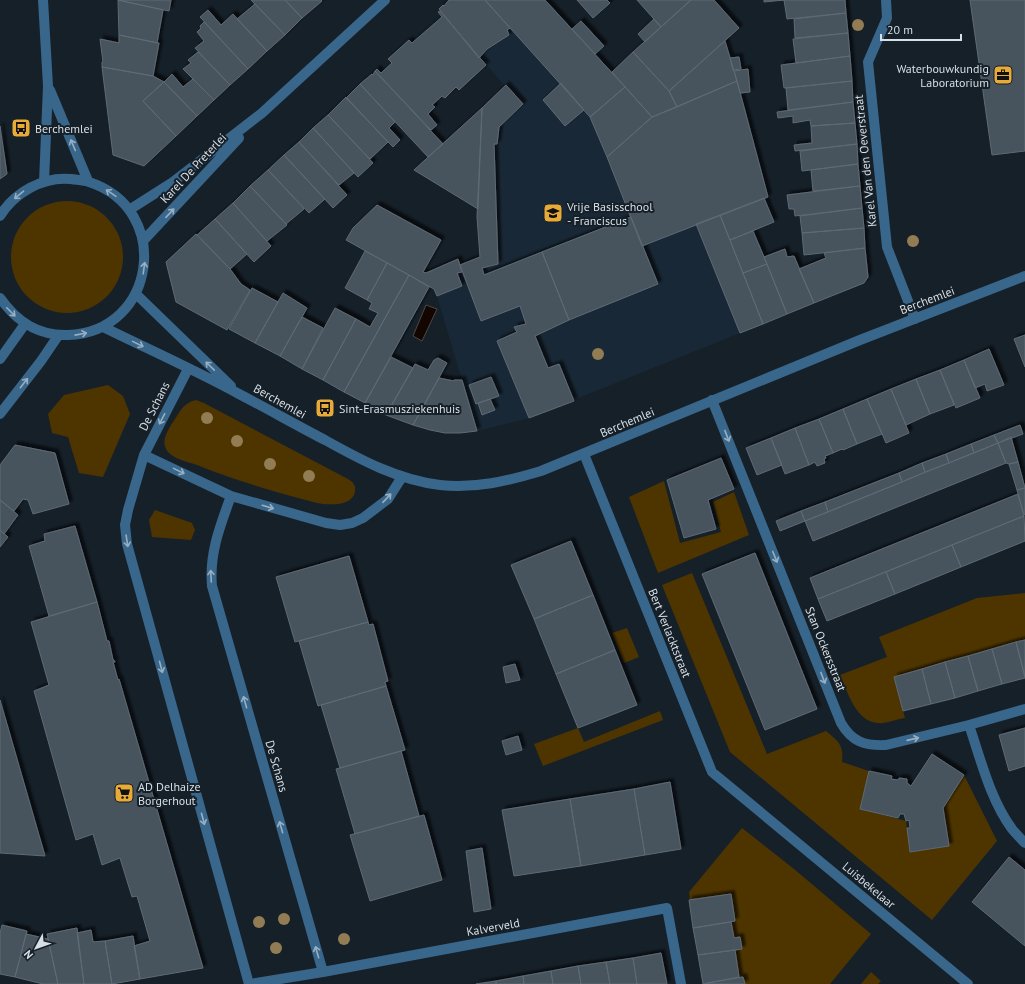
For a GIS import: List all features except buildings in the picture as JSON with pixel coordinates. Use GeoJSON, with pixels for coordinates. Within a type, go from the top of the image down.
{"type":"FeatureCollection","features":[{"type":"Feature","properties":{"kind":"street"},"geometry":{"type":"LineString","coordinates":[[43,0],[48,86],[44,182]]}},
{"type":"Feature","properties":{"kind":"street","name":"Karel De Preterlei"},"geometry":{"type":"LineString","coordinates":[[143,241],[262,113],[385,0]]}},
{"type":"Feature","properties":{"kind":"street","name":"Karel Van den Oeverstraat"},"geometry":{"type":"LineString","coordinates":[[886,0],[887,18],[868,62],[887,247],[915,319]]}},
{"type":"Feature","properties":{"kind":"street"},"geometry":{"type":"LineString","coordinates":[[48,86],[88,181]]}},
{"type":"Feature","properties":{"kind":"street","name":"Karel De Preterlei"},"geometry":{"type":"LineString","coordinates":[[130,210],[173,182],[262,113]]}},
{"type":"Feature","properties":{"kind":"street"},"geometry":{"type":"LineString","coordinates":[[0,216],[5,207],[23,191],[44,182],[66,179],[88,181],[114,194],[130,210],[143,241],[145,259],[143,277],[136,294],[122,313],[103,327],[81,335],[58,336],[41,332],[25,324],[9,311],[0,298]]}},
{"type":"Feature","properties":{"kind":"street","name":"Berchemlei"},"geometry":{"type":"LineString","coordinates":[[103,327],[238,393],[346,452],[402,477],[440,485],[492,484],[517,479],[541,471],[712,400],[1025,276]]}},
{"type":"Feature","properties":{"kind":"street","name":"Berchemlei"},"geometry":{"type":"LineString","coordinates":[[136,294],[238,393]]}},
{"type":"Feature","properties":{"kind":"street"},"geometry":{"type":"LineString","coordinates":[[0,359],[25,324]]}},
{"type":"Feature","properties":{"kind":"street"},"geometry":{"type":"LineString","coordinates":[[0,414],[41,361],[58,336]]}},
{"type":"Feature","properties":{"kind":"street","name":"De Schans"},"geometry":{"type":"LineString","coordinates":[[188,369],[144,455],[125,525],[127,544],[250,984],[290,981],[323,972],[212,586],[212,560],[218,530],[231,496]]}},
{"type":"Feature","properties":{"kind":"street","name":"Stan Ockersstraat"},"geometry":{"type":"LineString","coordinates":[[712,400],[845,730],[860,742],[873,746],[886,745],[969,725],[1025,709]]}},
{"type":"Feature","properties":{"kind":"street","name":"Bert Verlacktstraat"},"geometry":{"type":"LineString","coordinates":[[584,454],[712,772],[753,806]]}},
{"type":"Feature","properties":{"kind":"street"},"geometry":{"type":"LineString","coordinates":[[144,455],[231,496],[326,523],[340,525],[352,523],[363,518],[388,499],[402,477]]}},
{"type":"Feature","properties":{"kind":"street"},"geometry":{"type":"LineString","coordinates":[[969,725],[997,804],[1012,829],[1025,843]]}},
{"type":"Feature","properties":{"kind":"street","name":"Luisbekelaar"},"geometry":{"type":"LineString","coordinates":[[753,806],[968,984]]}},
{"type":"Feature","properties":{"kind":"street","name":"Kalverveld"},"geometry":{"type":"LineString","coordinates":[[323,972],[667,908],[681,984]]}},
{"type":"Feature","properties":{"kind":"shaded area","name":"Vrije Basisschool - Franciscus"},"geometry":{"type":"Polygon","coordinates":[[[485,0],[590,117],[642,246],[696,224],[740,333],[529,418],[477,431],[437,296],[462,286],[457,273],[462,272],[460,265],[480,257],[477,217],[482,108],[505,86],[439,9],[443,5],[485,0]]]}},
{"type":"Feature","properties":{"kind":"shaded area"},"geometry":{"type":"Polygon","coordinates":[[[67,201],[88,205],[107,217],[119,236],[123,257],[119,278],[107,297],[88,309],[67,313],[46,309],[27,297],[15,278],[11,257],[15,236],[27,217],[46,205],[67,201]]]}},
{"type":"Feature","properties":{"kind":"shaded area"},"geometry":{"type":"Polygon","coordinates":[[[426,305],[437,309],[422,341],[413,336],[426,305]]]}},
{"type":"Feature","properties":{"kind":"shaded area"},"geometry":{"type":"Polygon","coordinates":[[[108,385],[123,396],[130,414],[103,477],[79,473],[68,437],[52,433],[48,414],[64,395],[108,385]]]}},
{"type":"Feature","properties":{"kind":"shaded area"},"geometry":{"type":"Polygon","coordinates":[[[196,400],[348,479],[355,485],[353,496],[350,500],[339,504],[317,503],[241,481],[175,457],[166,450],[164,443],[167,432],[184,406],[191,401],[196,400]]]}},
{"type":"Feature","properties":{"kind":"shaded area"},"geometry":{"type":"Polygon","coordinates":[[[664,481],[680,543],[721,532],[713,502],[734,492],[749,535],[658,573],[629,497],[664,481]]]}},
{"type":"Feature","properties":{"kind":"shaded area"},"geometry":{"type":"Polygon","coordinates":[[[155,510],[192,523],[195,530],[191,540],[152,537],[149,520],[155,510]]]}},
{"type":"Feature","properties":{"kind":"shaded area"},"geometry":{"type":"Polygon","coordinates":[[[692,573],[767,754],[826,731],[841,747],[842,762],[869,771],[860,809],[906,821],[910,852],[949,846],[943,808],[964,775],[997,841],[932,920],[730,752],[662,585],[692,573]]]}},
{"type":"Feature","properties":{"kind":"shaded area"},"geometry":{"type":"Polygon","coordinates":[[[1025,593],[1025,640],[894,677],[905,718],[883,723],[874,723],[860,714],[855,707],[840,675],[887,657],[879,637],[977,598],[1025,593]]]}},
{"type":"Feature","properties":{"kind":"shaded area"},"geometry":{"type":"Polygon","coordinates":[[[627,628],[639,657],[624,663],[612,633],[627,628]]]}},
{"type":"Feature","properties":{"kind":"shaded area"},"geometry":{"type":"Polygon","coordinates":[[[660,711],[663,720],[543,766],[534,744],[578,728],[584,742],[660,711]]]}},
{"type":"Feature","properties":{"kind":"shaded area"},"geometry":{"type":"Polygon","coordinates":[[[742,828],[794,869],[871,934],[830,984],[745,984],[743,977],[739,977],[735,950],[740,937],[734,938],[731,922],[735,921],[731,894],[690,900],[689,892],[742,828]]]}},
{"type":"Feature","properties":{"kind":"shaded area"},"geometry":{"type":"Polygon","coordinates":[[[871,972],[881,981],[878,984],[861,984],[871,972]]]}},
{"type":"Feature","properties":{"kind":"place","name":"Waterbouwkundig Laboratorium"},"geometry":{"type":"Point","coordinates":[1003,75]}},
{"type":"Feature","properties":{"kind":"place","name":"Berchemlei"},"geometry":{"type":"Point","coordinates":[21,128]}},
{"type":"Feature","properties":{"kind":"place","name":"Vrije Basisschool - Franciscus"},"geometry":{"type":"Point","coordinates":[553,213]}},
{"type":"Feature","properties":{"kind":"place","name":"Sint-Erasmusziekenhuis"},"geometry":{"type":"Point","coordinates":[325,408]}},
{"type":"Feature","properties":{"kind":"place","name":"AD Delhaize Borgerhout"},"geometry":{"type":"Point","coordinates":[124,793]}}]}
